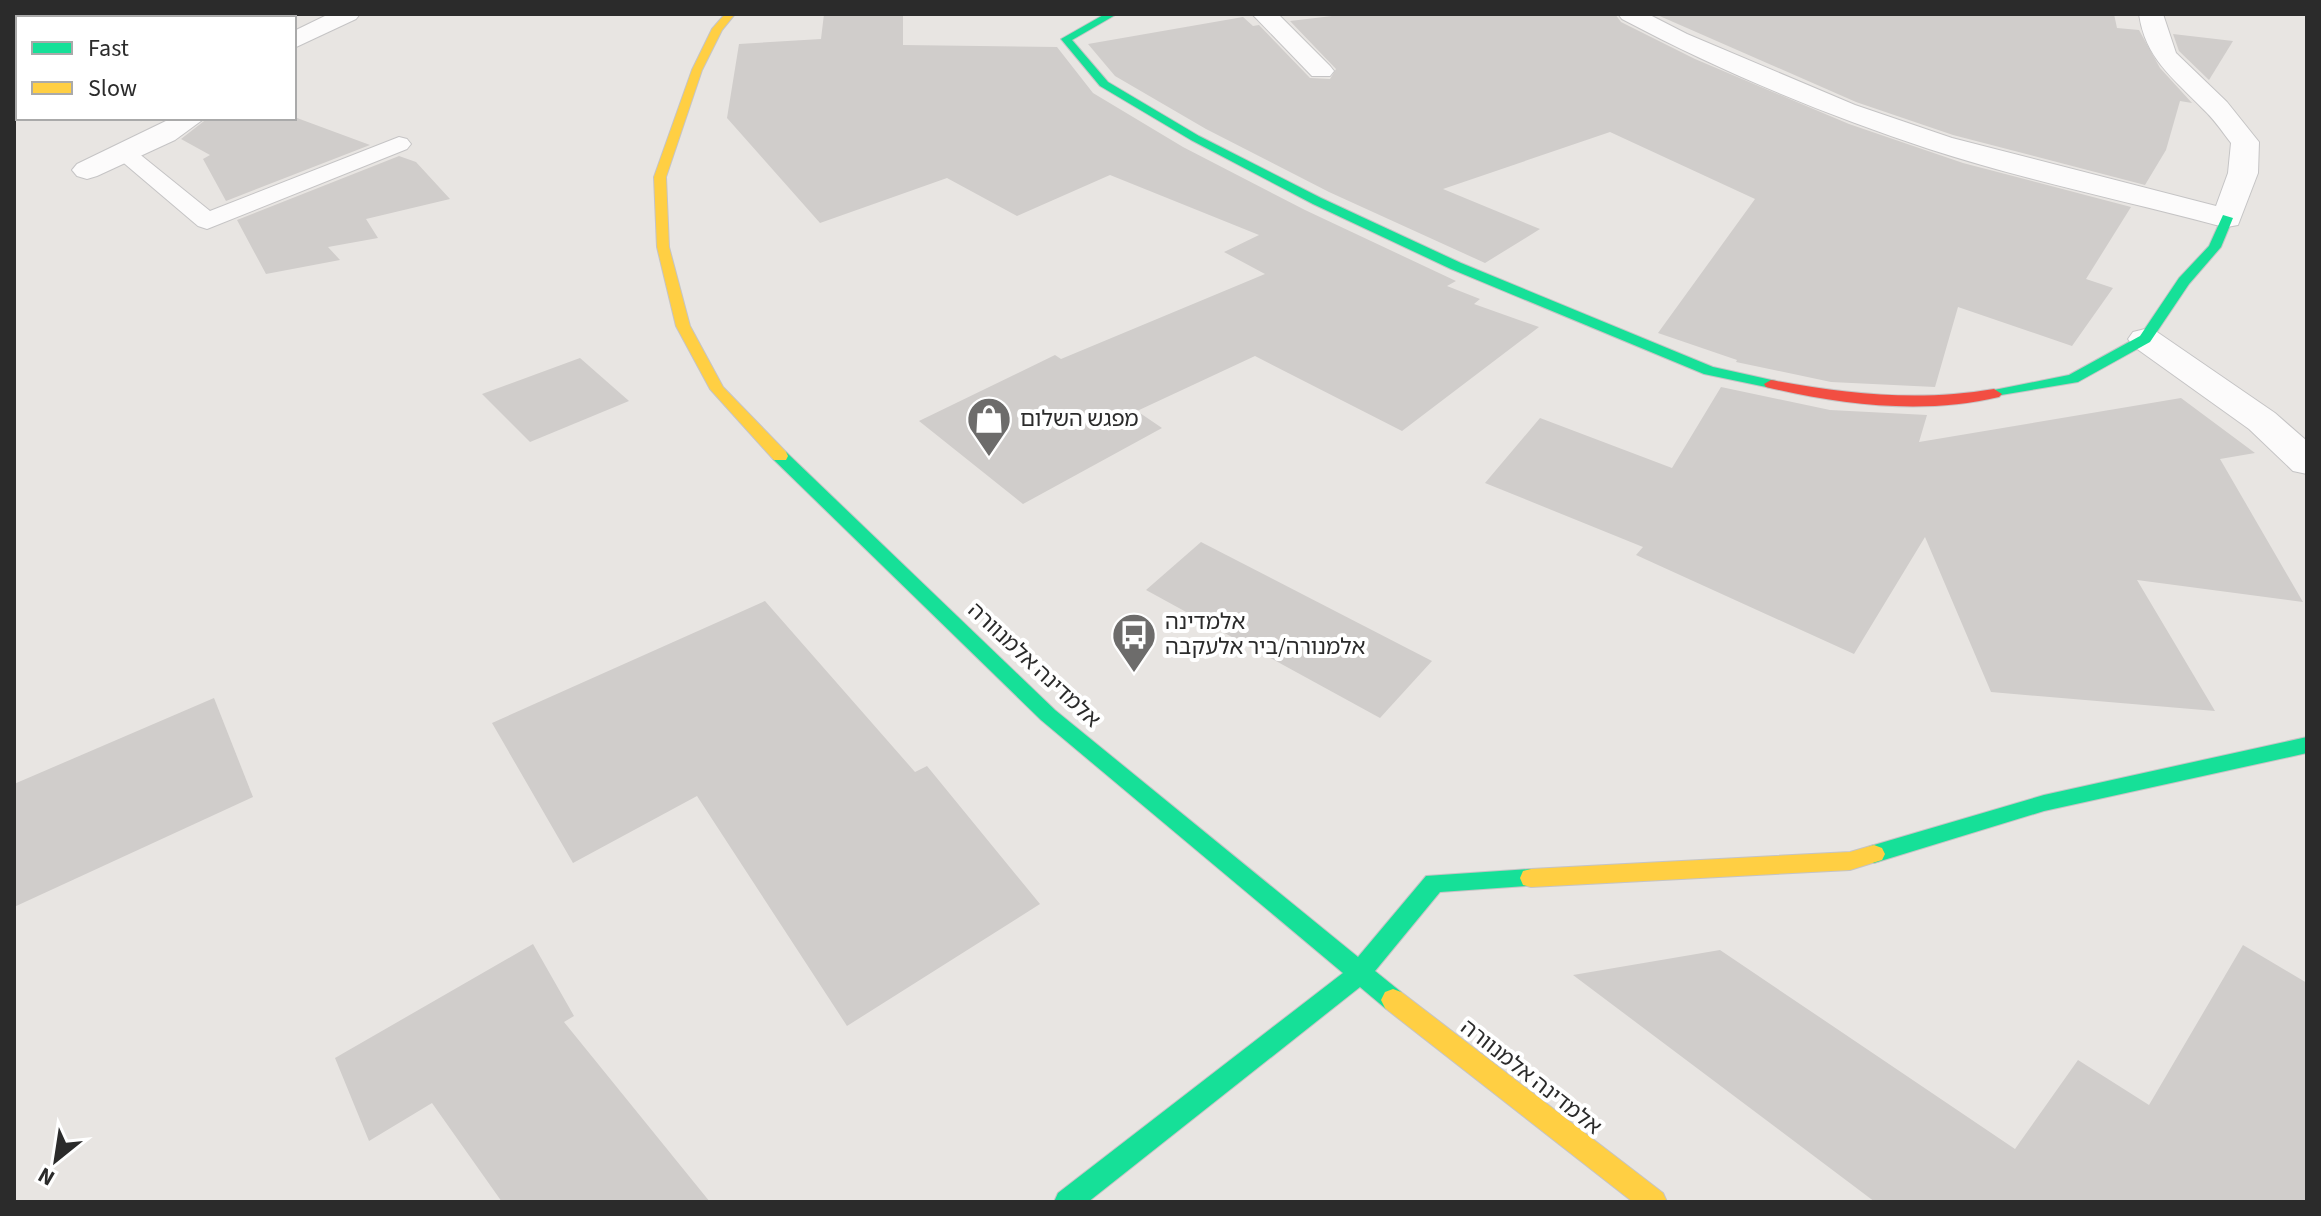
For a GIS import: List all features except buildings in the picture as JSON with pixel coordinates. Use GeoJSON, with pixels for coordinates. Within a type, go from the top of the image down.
{"type":"FeatureCollection","features":[{"type":"Feature","properties":{"kind":"street"},"geometry":{"type":"LineString","coordinates":[[296,40],[348,14]]}},
{"type":"Feature","properties":{"kind":"street","name":"אלמדינה אלמנוורה"},"geometry":{"type":"LineString","coordinates":[[730,14],[717,29],[697,70],[660,177],[663,247],[683,326],[717,389],[814,492],[1048,715],[1359,974],[1654,1202]]}},
{"type":"Feature","properties":{"kind":"street"},"geometry":{"type":"LineString","coordinates":[[1112,14],[1066,39],[1104,84],[1289,187],[1456,266],[1709,371],[1831,396],[1956,402],[2073,379],[2145,339],[2184,281],[2215,247],[2243,173],[2245,142],[2213,103],[2173,69],[2152,30],[2151,14]]}},
{"type":"Feature","properties":{"kind":"street"},"geometry":{"type":"LineString","coordinates":[[1264,14],[1321,71]]}},
{"type":"Feature","properties":{"kind":"street"},"geometry":{"type":"LineString","coordinates":[[1630,14],[1678,39],[1845,111],[1942,144],[2227,218]]}},
{"type":"Feature","properties":{"kind":"street"},"geometry":{"type":"LineString","coordinates":[[87,170],[187,120]]}},
{"type":"Feature","properties":{"kind":"street"},"geometry":{"type":"LineString","coordinates":[[2145,339],[2262,421],[2307,462]]}},
{"type":"Feature","properties":{"kind":"street"},"geometry":{"type":"LineString","coordinates":[[1067,1202],[1359,974],[1434,883],[1850,861],[2044,803],[2307,745]]}},
{"type":"Feature","properties":{"kind":"lane"},"geometry":{"type":"LineString","coordinates":[[124,153],[207,221],[399,144]]}},
{"type":"Feature","properties":{"kind":"traffic: fast"},"geometry":{"type":"LineString","coordinates":[[1112,14],[1066,39],[1104,84],[1195,138],[1317,201],[1456,266],[1709,371],[1771,384]]}},
{"type":"Feature","properties":{"kind":"traffic: fast"},"geometry":{"type":"LineString","coordinates":[[1994,394],[2073,379],[2145,339],[2184,281],[2215,247],[2227,218]]}},
{"type":"Feature","properties":{"kind":"traffic: fast"},"geometry":{"type":"LineString","coordinates":[[780,456],[1048,715],[1393,1000]]}},
{"type":"Feature","properties":{"kind":"traffic: fast"},"geometry":{"type":"LineString","coordinates":[[1874,854],[2044,803],[2307,745]]}},
{"type":"Feature","properties":{"kind":"traffic: fast"},"geometry":{"type":"LineString","coordinates":[[1067,1202],[1359,974],[1434,883],[1531,878]]}},
{"type":"Feature","properties":{"kind":"traffic: slow"},"geometry":{"type":"LineString","coordinates":[[730,14],[717,29],[697,70],[660,177],[663,247],[683,326],[717,389],[780,456]]}},
{"type":"Feature","properties":{"kind":"traffic: slow"},"geometry":{"type":"LineString","coordinates":[[1531,878],[1850,861],[1874,854]]}},
{"type":"Feature","properties":{"kind":"traffic: slow"},"geometry":{"type":"LineString","coordinates":[[1393,1000],[1654,1202]]}},
{"type":"Feature","properties":{"kind":"traffic: jam"},"geometry":{"type":"LineString","coordinates":[[1771,384],[1882,400],[1938,401],[1994,394]]}},
{"type":"Feature","properties":{"kind":"place","name":"מפגש השלום"},"geometry":{"type":"Point","coordinates":[989,458]}},
{"type":"Feature","properties":{"kind":"place","name":"אלמדינה אלמנורה/ביר אלעקבה"},"geometry":{"type":"Point","coordinates":[1134,674]}}]}
